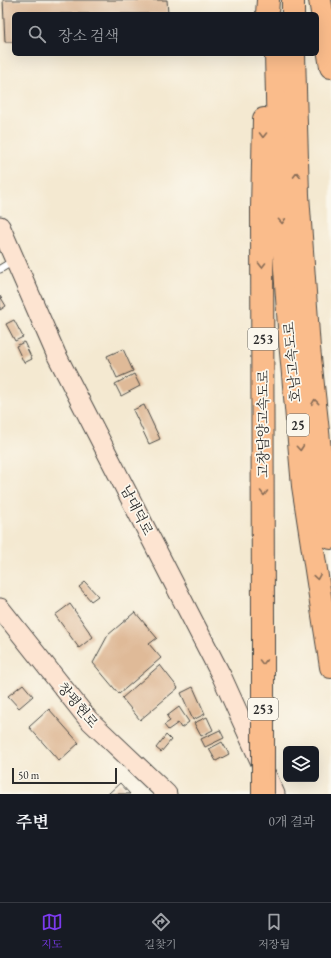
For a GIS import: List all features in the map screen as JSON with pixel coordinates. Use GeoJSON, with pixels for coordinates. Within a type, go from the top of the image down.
{"type":"FeatureCollection","features":[{"type":"Feature","properties":{"kind":"highway"},"geometry":{"type":"LineString","coordinates":[[267,12],[268,0]]}},
{"type":"Feature","properties":{"kind":"highway"},"geometry":{"type":"LineString","coordinates":[[275,0],[275,12]]}},
{"type":"Feature","properties":{"kind":"highway"},"geometry":{"type":"LineString","coordinates":[[293,0],[293,12]]}},
{"type":"Feature","properties":{"kind":"highway"},"geometry":{"type":"LineString","coordinates":[[320,0],[331,67]]}},
{"type":"Feature","properties":{"kind":"highway","name":"고창담양고속도로"},"geometry":{"type":"LineString","coordinates":[[263,794],[262,210],[266,56]]}},
{"type":"Feature","properties":{"kind":"highway","name":"호남고속도로"},"geometry":{"type":"LineString","coordinates":[[276,56],[279,182],[290,341],[303,486],[331,667]]}},
{"type":"Feature","properties":{"kind":"highway","name":"호남고속도로"},"geometry":{"type":"LineString","coordinates":[[294,56],[298,195],[309,348],[326,506],[331,538]]}},
{"type":"Feature","properties":{"kind":"main road","name":"남대덕로"},"geometry":{"type":"LineString","coordinates":[[0,226],[8,264],[56,354],[222,677],[275,794]]}},
{"type":"Feature","properties":{"kind":"main road","name":"창평현로"},"geometry":{"type":"LineString","coordinates":[[0,608],[88,719],[166,794]]}},
{"type":"Feature","properties":{"kind":"building"},"geometry":{"type":"Polygon","coordinates":[[[3,0],[167,0],[168,12],[12,12],[12,42],[5,42],[3,0]]]}},
{"type":"Feature","properties":{"kind":"building"},"geometry":{"type":"Polygon","coordinates":[[[0,296],[6,306],[0,310],[0,296]]]}},
{"type":"Feature","properties":{"kind":"building"},"geometry":{"type":"Polygon","coordinates":[[[14,320],[23,337],[15,341],[6,324],[14,320]]]}},
{"type":"Feature","properties":{"kind":"building"},"geometry":{"type":"Polygon","coordinates":[[[24,342],[32,359],[24,363],[16,346],[24,342]]]}},
{"type":"Feature","properties":{"kind":"building"},"geometry":{"type":"Polygon","coordinates":[[[123,349],[133,371],[117,378],[107,356],[123,349]]]}},
{"type":"Feature","properties":{"kind":"building"},"geometry":{"type":"Polygon","coordinates":[[[134,374],[140,386],[121,396],[115,384],[134,374]]]}},
{"type":"Feature","properties":{"kind":"building"},"geometry":{"type":"Polygon","coordinates":[[[144,405],[160,439],[149,444],[133,410],[144,405]]]}},
{"type":"Feature","properties":{"kind":"building"},"geometry":{"type":"Polygon","coordinates":[[[85,582],[98,596],[91,601],[79,587],[85,582]]]}},
{"type":"Feature","properties":{"kind":"building"},"geometry":{"type":"Polygon","coordinates":[[[70,604],[93,637],[79,648],[55,615],[70,604]]]}},
{"type":"Feature","properties":{"kind":"building"},"geometry":{"type":"Polygon","coordinates":[[[135,612],[157,638],[149,644],[161,658],[119,694],[93,663],[108,635],[135,612]]]}},
{"type":"Feature","properties":{"kind":"building"},"geometry":{"type":"Polygon","coordinates":[[[160,665],[178,688],[140,720],[122,698],[160,665]]]}},
{"type":"Feature","properties":{"kind":"building"},"geometry":{"type":"Polygon","coordinates":[[[23,684],[33,696],[19,708],[8,696],[23,684]]]}},
{"type":"Feature","properties":{"kind":"building"},"geometry":{"type":"Polygon","coordinates":[[[193,687],[205,714],[193,720],[181,693],[193,687]]]}},
{"type":"Feature","properties":{"kind":"building"},"geometry":{"type":"Polygon","coordinates":[[[179,707],[189,722],[181,728],[178,723],[168,730],[164,725],[170,721],[167,716],[179,707]]]}},
{"type":"Feature","properties":{"kind":"building"},"geometry":{"type":"Polygon","coordinates":[[[49,709],[79,743],[59,761],[29,727],[49,709]]]}},
{"type":"Feature","properties":{"kind":"building"},"geometry":{"type":"Polygon","coordinates":[[[207,717],[213,730],[201,736],[194,723],[207,717]]]}},
{"type":"Feature","properties":{"kind":"building"},"geometry":{"type":"Polygon","coordinates":[[[220,730],[224,738],[205,747],[201,739],[220,730]]]}},
{"type":"Feature","properties":{"kind":"building"},"geometry":{"type":"Polygon","coordinates":[[[166,735],[171,740],[161,752],[156,748],[166,735]]]}},
{"type":"Feature","properties":{"kind":"building"},"geometry":{"type":"Polygon","coordinates":[[[222,742],[229,754],[216,761],[209,749],[222,742]]]}},
{"type":"Feature","properties":{"kind":"building"},"geometry":{"type":"Polygon","coordinates":[[[120,783],[130,794],[108,794],[120,783]]]}}]}
